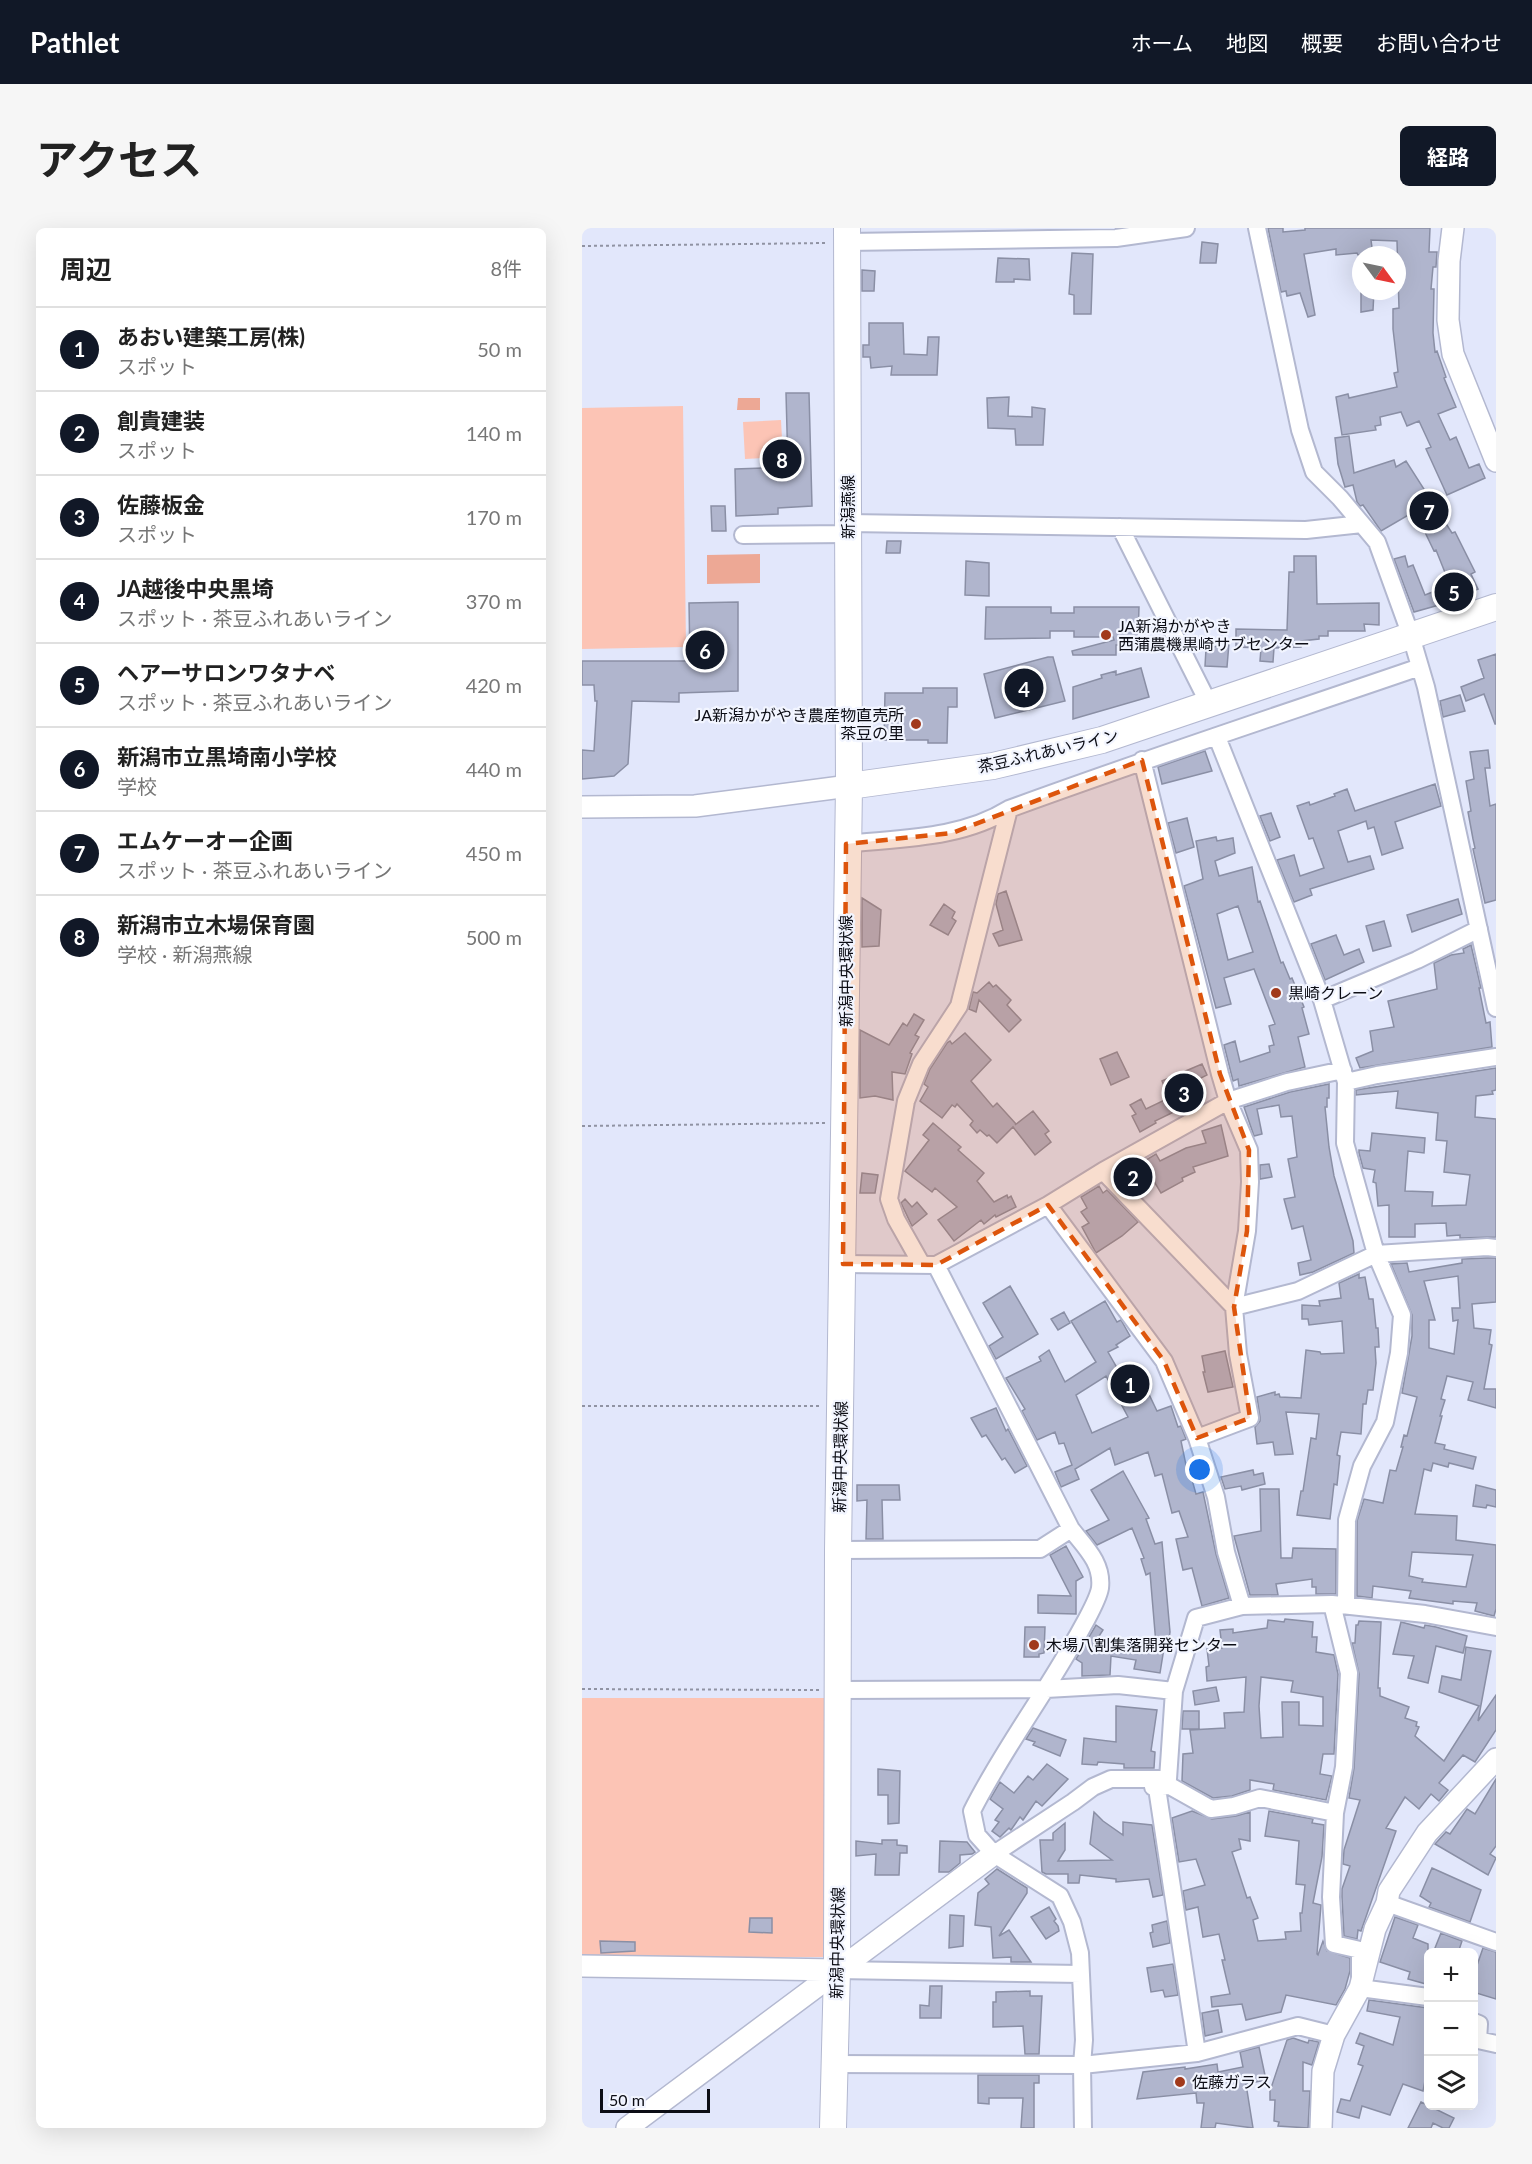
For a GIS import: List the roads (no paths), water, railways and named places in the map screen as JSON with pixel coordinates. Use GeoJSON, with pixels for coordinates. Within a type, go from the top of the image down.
{"type":"FeatureCollection","features":[{"type":"Feature","properties":{"kind":"main road","name":"新潟燕線"},"geometry":{"type":"LineString","coordinates":[[847,235],[849,786]]}},
{"type":"Feature","properties":{"kind":"main road","name":"茶豆ふれあいライン"},"geometry":{"type":"LineString","coordinates":[[849,786],[993,766],[1102,740],[1496,607]]}},
{"type":"Feature","properties":{"kind":"main road","name":"新潟中央環状線"},"geometry":{"type":"LineString","coordinates":[[833,2128],[837,1970],[838,1550],[845,1123],[846,844],[849,786]]}},
{"type":"Feature","properties":{"kind":"street"},"geometry":{"type":"LineString","coordinates":[[847,235],[1116,238],[1186,228]]}},
{"type":"Feature","properties":{"kind":"street"},"geometry":{"type":"LineString","coordinates":[[1257,228],[1299,430],[1314,472],[1340,498],[1377,542],[1411,636],[1420,667],[1496,1008]]}},
{"type":"Feature","properties":{"kind":"street"},"geometry":{"type":"LineString","coordinates":[[1453,228],[1449,261],[1448,320],[1453,354],[1496,461]]}},
{"type":"Feature","properties":{"kind":"street"},"geometry":{"type":"LineString","coordinates":[[743,535],[848,528],[1120,527],[1306,530],[1362,524]]}},
{"type":"Feature","properties":{"kind":"street"},"geometry":{"type":"LineString","coordinates":[[1120,527],[1209,704]]}},
{"type":"Feature","properties":{"kind":"street"},"geometry":{"type":"LineString","coordinates":[[846,844],[952,833],[996,817],[1009,809],[1142,760],[1217,737],[1420,667]]}},
{"type":"Feature","properties":{"kind":"street"},"geometry":{"type":"LineString","coordinates":[[1217,737],[1322,1000],[1345,1076],[1345,1143],[1376,1254],[1402,1315],[1399,1353],[1385,1422],[1362,1466],[1347,1520],[1339,1605],[1349,1672],[1344,1767],[1335,1813],[1331,1897],[1334,1944],[1360,1950],[1360,1988]]}},
{"type":"Feature","properties":{"kind":"street"},"geometry":{"type":"LineString","coordinates":[[1142,760],[1228,1101],[1250,1150],[1247,1231],[1234,1307],[1238,1354],[1250,1418],[1197,1438]]}},
{"type":"Feature","properties":{"kind":"street","name":"茶豆ふれあいライン"},"geometry":{"type":"LineString","coordinates":[[582,807],[695,806],[849,786]]}},
{"type":"Feature","properties":{"kind":"street"},"geometry":{"type":"LineString","coordinates":[[1009,809],[959,1006],[921,1064],[906,1101],[889,1198],[896,1219],[929,1265],[1071,1529],[1098,1563],[1100,1589],[1081,1631],[989,1777],[972,1811],[977,1834],[994,1854],[1060,1896],[1072,1922],[1080,1953],[1084,2040],[1083,2128]]}},
{"type":"Feature","properties":{"kind":"street"},"geometry":{"type":"LineString","coordinates":[[1322,1000],[1417,960],[1479,929]]}},
{"type":"Feature","properties":{"kind":"street"},"geometry":{"type":"LineString","coordinates":[[843,1264],[929,1265],[1048,1205],[1102,1171],[1228,1101],[1287,1082],[1377,1075],[1496,1057]]}},
{"type":"Feature","properties":{"kind":"street"},"geometry":{"type":"LineString","coordinates":[[1102,1171],[1234,1307]]}},
{"type":"Feature","properties":{"kind":"street"},"geometry":{"type":"LineString","coordinates":[[1048,1205],[1164,1361],[1197,1438],[1216,1497],[1227,1552],[1242,1606]]}},
{"type":"Feature","properties":{"kind":"street"},"geometry":{"type":"LineString","coordinates":[[1234,1307],[1299,1291],[1376,1254],[1496,1248]]}},
{"type":"Feature","properties":{"kind":"street"},"geometry":{"type":"LineString","coordinates":[[838,1550],[1040,1549],[1071,1529]]}},
{"type":"Feature","properties":{"kind":"street"},"geometry":{"type":"LineString","coordinates":[[627,2128],[994,1854],[1093,1787],[1111,1779],[1168,1779],[1174,1691],[1196,1618],[1242,1606],[1339,1605],[1425,1614],[1496,1627]]}},
{"type":"Feature","properties":{"kind":"street"},"geometry":{"type":"LineString","coordinates":[[839,1690],[1046,1689],[1118,1685],[1174,1691]]}},
{"type":"Feature","properties":{"kind":"street"},"geometry":{"type":"LineString","coordinates":[[1321,2128],[1323,2071],[1334,2035],[1360,1988],[1375,1929],[1387,1903],[1389,1891],[1426,1833],[1496,1759]]}},
{"type":"Feature","properties":{"kind":"street"},"geometry":{"type":"LineString","coordinates":[[1111,1779],[1157,1788],[1170,1786],[1211,1809],[1234,1806],[1260,1798],[1335,1813]]}},
{"type":"Feature","properties":{"kind":"street"},"geometry":{"type":"LineString","coordinates":[[1157,1788],[1197,2053]]}},
{"type":"Feature","properties":{"kind":"street"},"geometry":{"type":"LineString","coordinates":[[1387,1903],[1496,1942]]}},
{"type":"Feature","properties":{"kind":"street"},"geometry":{"type":"LineString","coordinates":[[582,1966],[1080,1974]]}},
{"type":"Feature","properties":{"kind":"street"},"geometry":{"type":"LineString","coordinates":[[1360,1988],[1424,1996]]}},
{"type":"Feature","properties":{"kind":"street"},"geometry":{"type":"LineString","coordinates":[[1478,2024],[1478,2040],[1496,2044]]}},
{"type":"Feature","properties":{"kind":"street"},"geometry":{"type":"LineString","coordinates":[[833,2064],[1082,2064],[1197,2053],[1298,2026],[1334,2035]]}},
{"type":"Feature","properties":{"kind":"place","name":"新潟市立木場保育園"},"geometry":{"type":"Point","coordinates":[782,459]}},
{"type":"Feature","properties":{"kind":"place","name":"エムケーオー企画"},"geometry":{"type":"Point","coordinates":[1429,511]}},
{"type":"Feature","properties":{"kind":"place","name":"ヘアーサロンワタナベ"},"geometry":{"type":"Point","coordinates":[1454,592]}},
{"type":"Feature","properties":{"kind":"place","name":"JA新潟かがやき 西蒲農機黒崎サブセンター"},"geometry":{"type":"Point","coordinates":[1106,635]}},
{"type":"Feature","properties":{"kind":"place","name":"新潟市立黒埼南小学校"},"geometry":{"type":"Point","coordinates":[705,650]}},
{"type":"Feature","properties":{"kind":"place","name":"JA越後中央黒埼"},"geometry":{"type":"Point","coordinates":[1024,688]}},
{"type":"Feature","properties":{"kind":"place","name":"JA新潟かがやき農産物直売所 茶豆の里"},"geometry":{"type":"Point","coordinates":[916,724]}},
{"type":"Feature","properties":{"kind":"place","name":"黒崎クレーン"},"geometry":{"type":"Point","coordinates":[1276,993]}},
{"type":"Feature","properties":{"kind":"place","name":"佐藤板金"},"geometry":{"type":"Point","coordinates":[1184,1093]}},
{"type":"Feature","properties":{"kind":"place","name":"創貴建装"},"geometry":{"type":"Point","coordinates":[1133,1177]}},
{"type":"Feature","properties":{"kind":"place","name":"あおい建築工房(株)"},"geometry":{"type":"Point","coordinates":[1130,1384]}},
{"type":"Feature","properties":{"kind":"place","name":"木場八割集落開発センター"},"geometry":{"type":"Point","coordinates":[1034,1645]}},
{"type":"Feature","properties":{"kind":"place","name":"佐藤ガラス"},"geometry":{"type":"Point","coordinates":[1180,2082]}}]}
